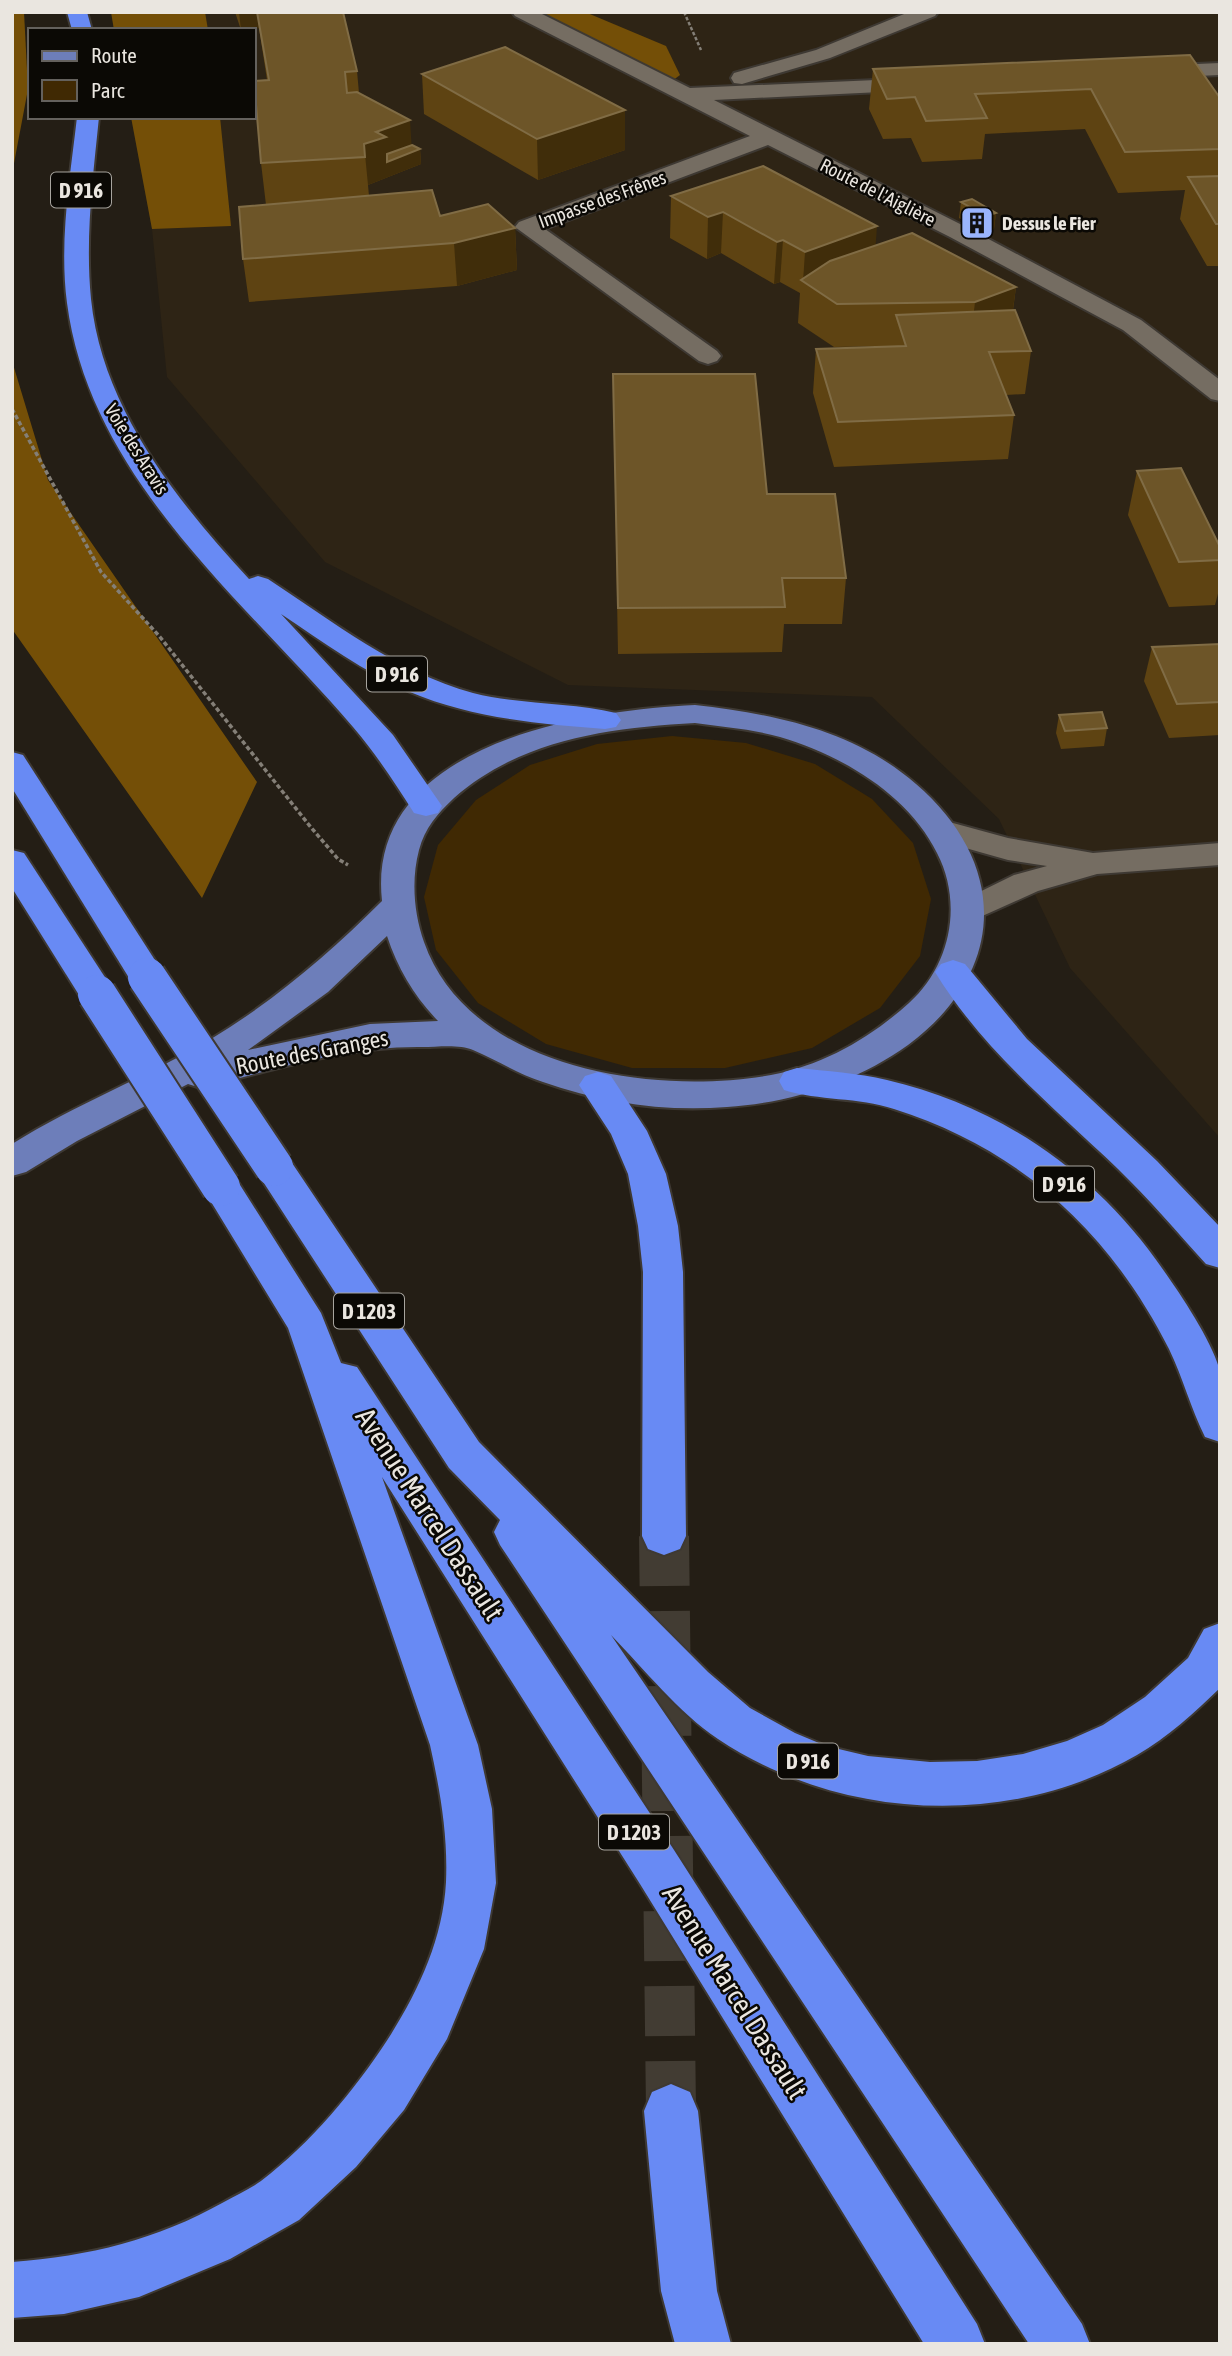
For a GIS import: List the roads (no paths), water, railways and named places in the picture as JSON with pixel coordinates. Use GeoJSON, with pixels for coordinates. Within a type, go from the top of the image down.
{"type":"FeatureCollection","features":[{"type":"Feature","properties":{"kind":"highway","name":"Voie des Aravis"},"geometry":{"type":"LineString","coordinates":[[88,119],[77,264],[79,304],[91,364],[116,420],[132,447],[160,489],[217,558]]}},
{"type":"Feature","properties":{"kind":"highway","name":"D 916"},"geometry":{"type":"LineString","coordinates":[[217,558],[360,652],[422,686],[489,706],[605,720]]}},
{"type":"Feature","properties":{"kind":"highway","name":"D 916"},"geometry":{"type":"LineString","coordinates":[[217,558],[373,729],[398,761],[426,806]]}},
{"type":"Feature","properties":{"kind":"highway","name":"D 1203"},"geometry":{"type":"LineString","coordinates":[[12,762],[147,977],[464,1455],[1062,2344]]}},
{"type":"Feature","properties":{"kind":"highway","name":"D 1203"},"geometry":{"type":"LineString","coordinates":[[12,861],[307,1324]]}},
{"type":"Feature","properties":{"kind":"highway"},"geometry":{"type":"LineString","coordinates":[[953,972],[971,1000],[1027,1062],[1135,1162],[1220,1253]]}},
{"type":"Feature","properties":{"kind":"highway","name":"D 916"},"geometry":{"type":"LineString","coordinates":[[797,1082],[897,1096],[958,1118],[999,1139],[1046,1169],[1096,1211],[1132,1253],[1168,1307],[1201,1373],[1220,1425]]}},
{"type":"Feature","properties":{"kind":"highway"},"geometry":{"type":"LineString","coordinates":[[598,1085],[628,1131],[647,1174],[659,1226],[663,1272],[664,1536]]}},
{"type":"Feature","properties":{"kind":"highway"},"geometry":{"type":"LineString","coordinates":[[12,2290],[64,2286],[139,2269],[211,2240],[281,2201],[337,2148],[385,2091],[429,2021],[458,1949],[471,1883],[468,1809],[454,1745],[307,1324]]}},
{"type":"Feature","properties":{"kind":"highway","name":"Avenue Marcel Dassault"},"geometry":{"type":"LineString","coordinates":[[307,1324],[657,1867],[957,2344]]}},
{"type":"Feature","properties":{"kind":"highway","name":"D 916"},"geometry":{"type":"LineString","coordinates":[[464,1455],[692,1687],[733,1723],[822,1768],[868,1778],[930,1784],[966,1783],[1023,1776],[1074,1761],[1120,1740],[1162,1712],[1204,1673],[1220,1643]]}},
{"type":"Feature","properties":{"kind":"highway"},"geometry":{"type":"LineString","coordinates":[[671,2111],[689,2291],[703,2344]]}},
{"type":"Feature","properties":{"kind":"main road"},"geometry":{"type":"LineString","coordinates":[[695,714],[763,723],[797,732],[864,761],[907,791],[942,831],[957,856],[969,911],[965,942],[953,972],[938,995],[918,1017],[894,1037],[865,1055],[797,1082],[749,1091],[698,1095],[647,1094],[598,1085],[551,1072],[512,1056],[478,1036],[450,1013],[422,979],[411,961],[401,934],[397,867],[404,842],[426,806],[474,767],[506,749],[568,728],[605,720],[695,714]]}},
{"type":"Feature","properties":{"kind":"main road","name":"Route des Granges"},"geometry":{"type":"LineString","coordinates":[[12,1162],[221,1049],[292,1004],[333,970],[397,901]]}},
{"type":"Feature","properties":{"kind":"main road","name":"Route des Granges"},"geometry":{"type":"LineString","coordinates":[[148,1089],[309,1048],[372,1036],[428,1033],[478,1036]]}},
{"type":"Feature","properties":{"kind":"street","name":"Route de l'Aiglière"},"geometry":{"type":"LineString","coordinates":[[522,12],[958,232],[1132,325],[1220,393]]}},
{"type":"Feature","properties":{"kind":"street"},"geometry":{"type":"LineString","coordinates":[[686,95],[823,54],[928,12]]}},
{"type":"Feature","properties":{"kind":"street"},"geometry":{"type":"LineString","coordinates":[[1124,74],[1220,69]]}},
{"type":"Feature","properties":{"kind":"street"},"geometry":{"type":"LineString","coordinates":[[686,95],[946,82]]}},
{"type":"Feature","properties":{"kind":"street","name":"Impasse des Frênes"},"geometry":{"type":"LineString","coordinates":[[708,356],[527,226],[768,137]]}},
{"type":"Feature","properties":{"kind":"street"},"geometry":{"type":"LineString","coordinates":[[942,831],[1008,849],[1096,863]]}},
{"type":"Feature","properties":{"kind":"street"},"geometry":{"type":"LineString","coordinates":[[969,911],[1026,883],[1096,863],[1220,854]]}},
{"type":"Feature","properties":{"kind":"tunnel"},"geometry":{"type":"LineString","coordinates":[[664,1536],[671,2111]]}},
{"type":"Feature","properties":{"kind":"place","name":"Dessus le Fier"},"geometry":{"type":"Point","coordinates":[977,223]}}]}
